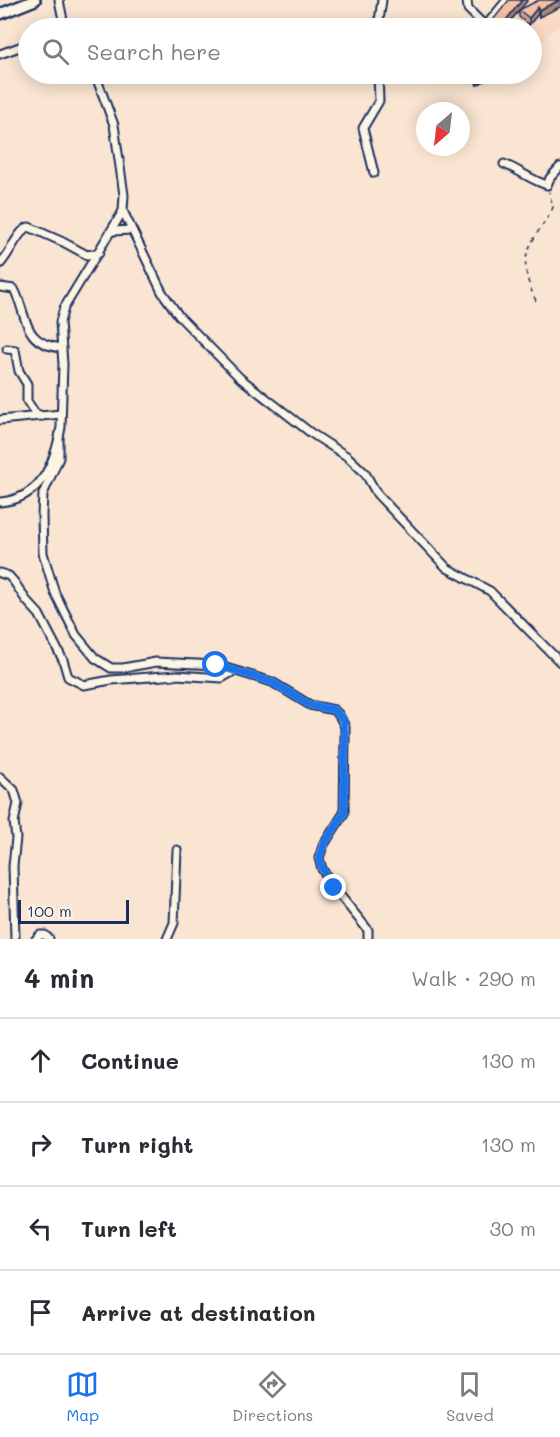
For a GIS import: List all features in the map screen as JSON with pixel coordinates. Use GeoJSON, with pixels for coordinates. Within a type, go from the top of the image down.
{"type":"FeatureCollection","features":[{"type":"Feature","properties":{"kind":"main road"},"geometry":{"type":"LineString","coordinates":[[0,14],[35,0]]}},
{"type":"Feature","properties":{"kind":"street"},"geometry":{"type":"LineString","coordinates":[[59,0],[63,18]]}},
{"type":"Feature","properties":{"kind":"street"},"geometry":{"type":"LineString","coordinates":[[379,18],[382,0]]}},
{"type":"Feature","properties":{"kind":"street"},"geometry":{"type":"LineString","coordinates":[[466,0],[468,9],[476,18]]}},
{"type":"Feature","properties":{"kind":"street"},"geometry":{"type":"LineString","coordinates":[[493,18],[507,0]]}},
{"type":"Feature","properties":{"kind":"street"},"geometry":{"type":"LineString","coordinates":[[0,54],[18,48]]}},
{"type":"Feature","properties":{"kind":"street"},"geometry":{"type":"LineString","coordinates":[[99,84],[114,125],[124,195],[123,212],[64,308],[60,322],[63,378],[61,414],[56,457],[44,494],[43,553],[65,616],[88,652],[102,664],[111,668],[170,662],[204,663],[272,682],[310,705],[334,710],[343,720],[345,736],[344,813],[323,846],[319,858],[334,888],[369,930],[368,939]]}},
{"type":"Feature","properties":{"kind":"street"},"geometry":{"type":"LineString","coordinates":[[374,173],[363,128],[379,101],[378,84]]}},
{"type":"Feature","properties":{"kind":"street"},"geometry":{"type":"LineString","coordinates":[[504,164],[521,170],[533,180],[548,185],[550,178],[560,167]]}},
{"type":"Feature","properties":{"kind":"street"},"geometry":{"type":"LineString","coordinates":[[123,212],[162,292],[190,329],[246,383],[311,433],[348,457],[365,473],[377,494],[447,568],[490,591],[560,662]]}},
{"type":"Feature","properties":{"kind":"street"},"geometry":{"type":"LineString","coordinates":[[0,264],[11,251],[21,230],[29,227],[87,255],[99,253]]}},
{"type":"Feature","properties":{"kind":"street"},"geometry":{"type":"LineString","coordinates":[[113,231],[131,230]]}},
{"type":"Feature","properties":{"kind":"street"},"geometry":{"type":"LineString","coordinates":[[0,287],[15,290],[23,318],[34,336],[53,348],[62,348]]}},
{"type":"Feature","properties":{"kind":"street"},"geometry":{"type":"LineString","coordinates":[[7,350],[15,350],[20,371],[27,384],[27,401],[35,413],[42,416]]}},
{"type":"Feature","properties":{"kind":"street"},"geometry":{"type":"LineString","coordinates":[[0,420],[61,414]]}},
{"type":"Feature","properties":{"kind":"street"},"geometry":{"type":"LineString","coordinates":[[0,502],[10,502],[27,496],[35,489],[56,457]]}},
{"type":"Feature","properties":{"kind":"street"},"geometry":{"type":"LineString","coordinates":[[0,573],[9,576],[39,614],[59,652],[68,677],[78,684],[177,675],[222,678],[234,672]]}},
{"type":"Feature","properties":{"kind":"street"},"geometry":{"type":"LineString","coordinates":[[0,777],[14,790],[18,803],[14,822],[16,838],[13,866],[15,939]]}},
{"type":"Feature","properties":{"kind":"street"},"geometry":{"type":"LineString","coordinates":[[167,939],[174,923],[177,850]]}},
{"type":"Feature","properties":{"kind":"street"},"geometry":{"type":"LineString","coordinates":[[36,939],[40,935],[45,935],[49,939]]}},
{"type":"Feature","properties":{"kind":"path"},"geometry":{"type":"LineString","coordinates":[[536,301],[529,285],[525,260],[551,212],[552,200],[548,185]]}},
{"type":"Feature","properties":{"kind":"shaded area"},"geometry":{"type":"Polygon","coordinates":[[[510,0],[560,0],[560,24],[542,41],[542,18],[494,18],[510,0]]]}},
{"type":"Feature","properties":{"kind":"building"},"geometry":{"type":"Polygon","coordinates":[[[509,0],[522,0],[508,18],[495,18],[509,0]]]}},
{"type":"Feature","properties":{"kind":"building"},"geometry":{"type":"Polygon","coordinates":[[[539,0],[560,0],[539,10],[538,7],[529,18],[519,10],[539,0]]]}},
{"type":"Feature","properties":{"kind":"route"},"geometry":{"type":"LineString","coordinates":[[216,665],[272,682],[310,705],[334,710],[343,720],[345,727],[344,813],[323,846],[319,858],[334,888]]}}]}
